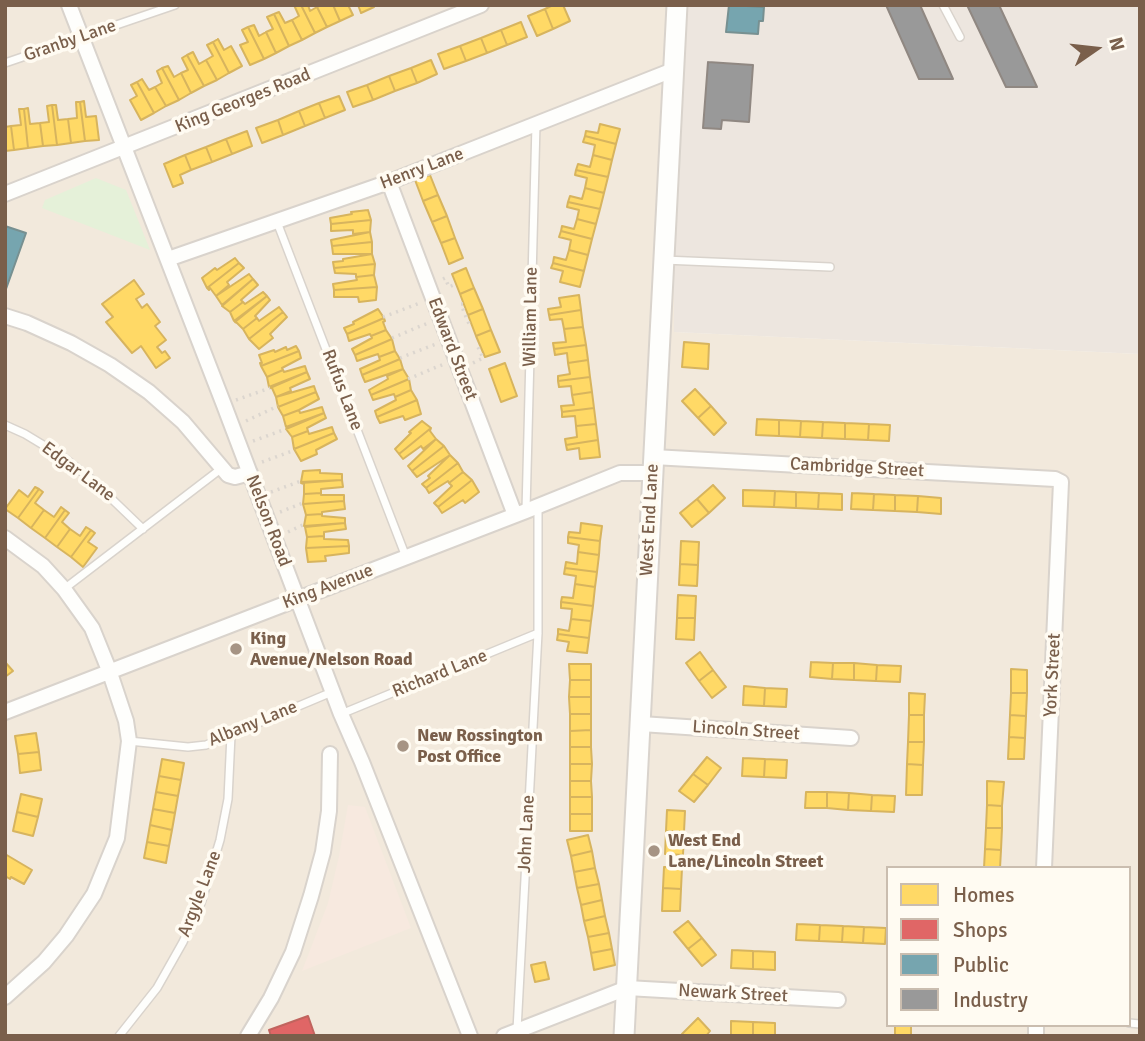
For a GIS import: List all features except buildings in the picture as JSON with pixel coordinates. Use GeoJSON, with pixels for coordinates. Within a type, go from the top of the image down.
{"type":"FeatureCollection","features":[{"type":"Feature","properties":{"kind":"street","name":"Nelson Road"},"geometry":{"type":"LineString","coordinates":[[69,5],[332,691],[470,1036]]}},
{"type":"Feature","properties":{"kind":"street","name":"King Georges Road"},"geometry":{"type":"LineString","coordinates":[[5,194],[481,5]]}},
{"type":"Feature","properties":{"kind":"street","name":"West End Lane"},"geometry":{"type":"LineString","coordinates":[[624,1036],[677,5]]}},
{"type":"Feature","properties":{"kind":"street","name":"Henry Lane"},"geometry":{"type":"LineString","coordinates":[[168,259],[389,182],[673,70]]}},
{"type":"Feature","properties":{"kind":"street","name":"Edward Street"},"geometry":{"type":"LineString","coordinates":[[389,182],[456,359],[527,511]]}},
{"type":"Feature","properties":{"kind":"street"},"geometry":{"type":"LineString","coordinates":[[5,316],[71,342],[149,392],[183,422],[228,475],[235,477],[249,470]]}},
{"type":"Feature","properties":{"kind":"street","name":"King Avenue"},"geometry":{"type":"LineString","coordinates":[[5,712],[620,473],[652,465]]}},
{"type":"Feature","properties":{"kind":"street","name":"Cambridge Street"},"geometry":{"type":"LineString","coordinates":[[652,465],[1041,478],[1061,482]]}},
{"type":"Feature","properties":{"kind":"street","name":"York Street"},"geometry":{"type":"LineString","coordinates":[[1044,866],[1061,482]]}},
{"type":"Feature","properties":{"kind":"street"},"geometry":{"type":"LineString","coordinates":[[5,538],[43,566],[64,589],[92,628],[126,721],[129,741],[117,838],[94,894],[80,917],[44,962],[5,997]]}},
{"type":"Feature","properties":{"kind":"street","name":"Lincoln Street"},"geometry":{"type":"LineString","coordinates":[[641,724],[851,738]]}},
{"type":"Feature","properties":{"kind":"street"},"geometry":{"type":"LineString","coordinates":[[248,1036],[271,998],[293,952],[312,896],[323,852],[329,811],[330,754]]}},
{"type":"Feature","properties":{"kind":"street"},"geometry":{"type":"LineString","coordinates":[[512,1034],[627,988]]}},
{"type":"Feature","properties":{"kind":"street","name":"Newark Street"},"geometry":{"type":"LineString","coordinates":[[627,988],[838,1000]]}},
{"type":"Feature","properties":{"kind":"lane","name":"Granby Lane"},"geometry":{"type":"LineString","coordinates":[[5,63],[175,5]]}},
{"type":"Feature","properties":{"kind":"lane"},"geometry":{"type":"LineString","coordinates":[[943,5],[960,37]]}},
{"type":"Feature","properties":{"kind":"lane","name":"William Lane"},"geometry":{"type":"LineString","coordinates":[[527,511],[536,124]]}},
{"type":"Feature","properties":{"kind":"lane","name":"Rufus Lane"},"geometry":{"type":"LineString","coordinates":[[277,222],[407,557]]}},
{"type":"Feature","properties":{"kind":"lane"},"geometry":{"type":"LineString","coordinates":[[663,260],[830,267]]}},
{"type":"Feature","properties":{"kind":"lane","name":"Edgar Lane"},"geometry":{"type":"LineString","coordinates":[[5,425],[54,452],[92,479],[143,529]]}},
{"type":"Feature","properties":{"kind":"lane"},"geometry":{"type":"LineString","coordinates":[[64,589],[222,468]]}},
{"type":"Feature","properties":{"kind":"lane","name":"John Lane"},"geometry":{"type":"LineString","coordinates":[[512,1034],[538,633],[527,511]]}},
{"type":"Feature","properties":{"kind":"lane","name":"Richard Lane"},"geometry":{"type":"LineString","coordinates":[[341,714],[538,633]]}},
{"type":"Feature","properties":{"kind":"lane","name":"Albany Lane"},"geometry":{"type":"LineString","coordinates":[[129,741],[188,747],[206,745],[332,691]]}},
{"type":"Feature","properties":{"kind":"lane","name":"Argyle Lane"},"geometry":{"type":"LineString","coordinates":[[119,1036],[157,988],[201,903],[215,861],[228,799],[231,734]]}},
{"type":"Feature","properties":{"kind":"path"},"geometry":{"type":"LineString","coordinates":[[385,318],[433,297]]}},
{"type":"Feature","properties":{"kind":"path"},"geometry":{"type":"LineString","coordinates":[[463,304],[466,317],[470,326],[472,325]]}},
{"type":"Feature","properties":{"kind":"path"},"geometry":{"type":"LineString","coordinates":[[393,338],[441,318]]}},
{"type":"Feature","properties":{"kind":"path"},"geometry":{"type":"LineString","coordinates":[[401,359],[449,339]]}},
{"type":"Feature","properties":{"kind":"path"},"geometry":{"type":"LineString","coordinates":[[410,379],[456,359]]}},
{"type":"Feature","properties":{"kind":"path"},"geometry":{"type":"LineString","coordinates":[[224,405],[269,387]]}},
{"type":"Feature","properties":{"kind":"path"},"geometry":{"type":"LineString","coordinates":[[232,426],[278,407]]}},
{"type":"Feature","properties":{"kind":"path"},"geometry":{"type":"LineString","coordinates":[[240,447],[286,428]]}},
{"type":"Feature","properties":{"kind":"path"},"geometry":{"type":"LineString","coordinates":[[249,470],[294,449]]}},
{"type":"Feature","properties":{"kind":"path"},"geometry":{"type":"LineString","coordinates":[[259,496],[301,482]]}},
{"type":"Feature","properties":{"kind":"path"},"geometry":{"type":"LineString","coordinates":[[267,517],[303,504]]}},
{"type":"Feature","properties":{"kind":"shaded area"},"geometry":{"type":"Polygon","coordinates":[[[5,5],[667,5],[796,61],[675,332],[1140,354],[1140,1036],[5,1036],[5,5]]]}},
{"type":"Feature","properties":{"kind":"shaded area"},"geometry":{"type":"Polygon","coordinates":[[[674,5],[1140,5],[1140,354],[674,332],[674,5]]]}},
{"type":"Feature","properties":{"kind":"shaded area"},"geometry":{"type":"Polygon","coordinates":[[[348,805],[365,807],[411,928],[302,971],[328,903],[348,805]]]}},
{"type":"Feature","properties":{"kind":"green space"},"geometry":{"type":"Polygon","coordinates":[[[96,178],[126,190],[150,250],[42,208],[45,200],[96,178]]]}},
{"type":"Feature","properties":{"kind":"place","name":"King Avenue/Nelson Road"},"geometry":{"type":"Point","coordinates":[236,649]}},
{"type":"Feature","properties":{"kind":"place","name":"New Rossington Post Office"},"geometry":{"type":"Point","coordinates":[403,746]}},
{"type":"Feature","properties":{"kind":"place","name":"West End Lane/Lincoln Street"},"geometry":{"type":"Point","coordinates":[654,851]}}]}
